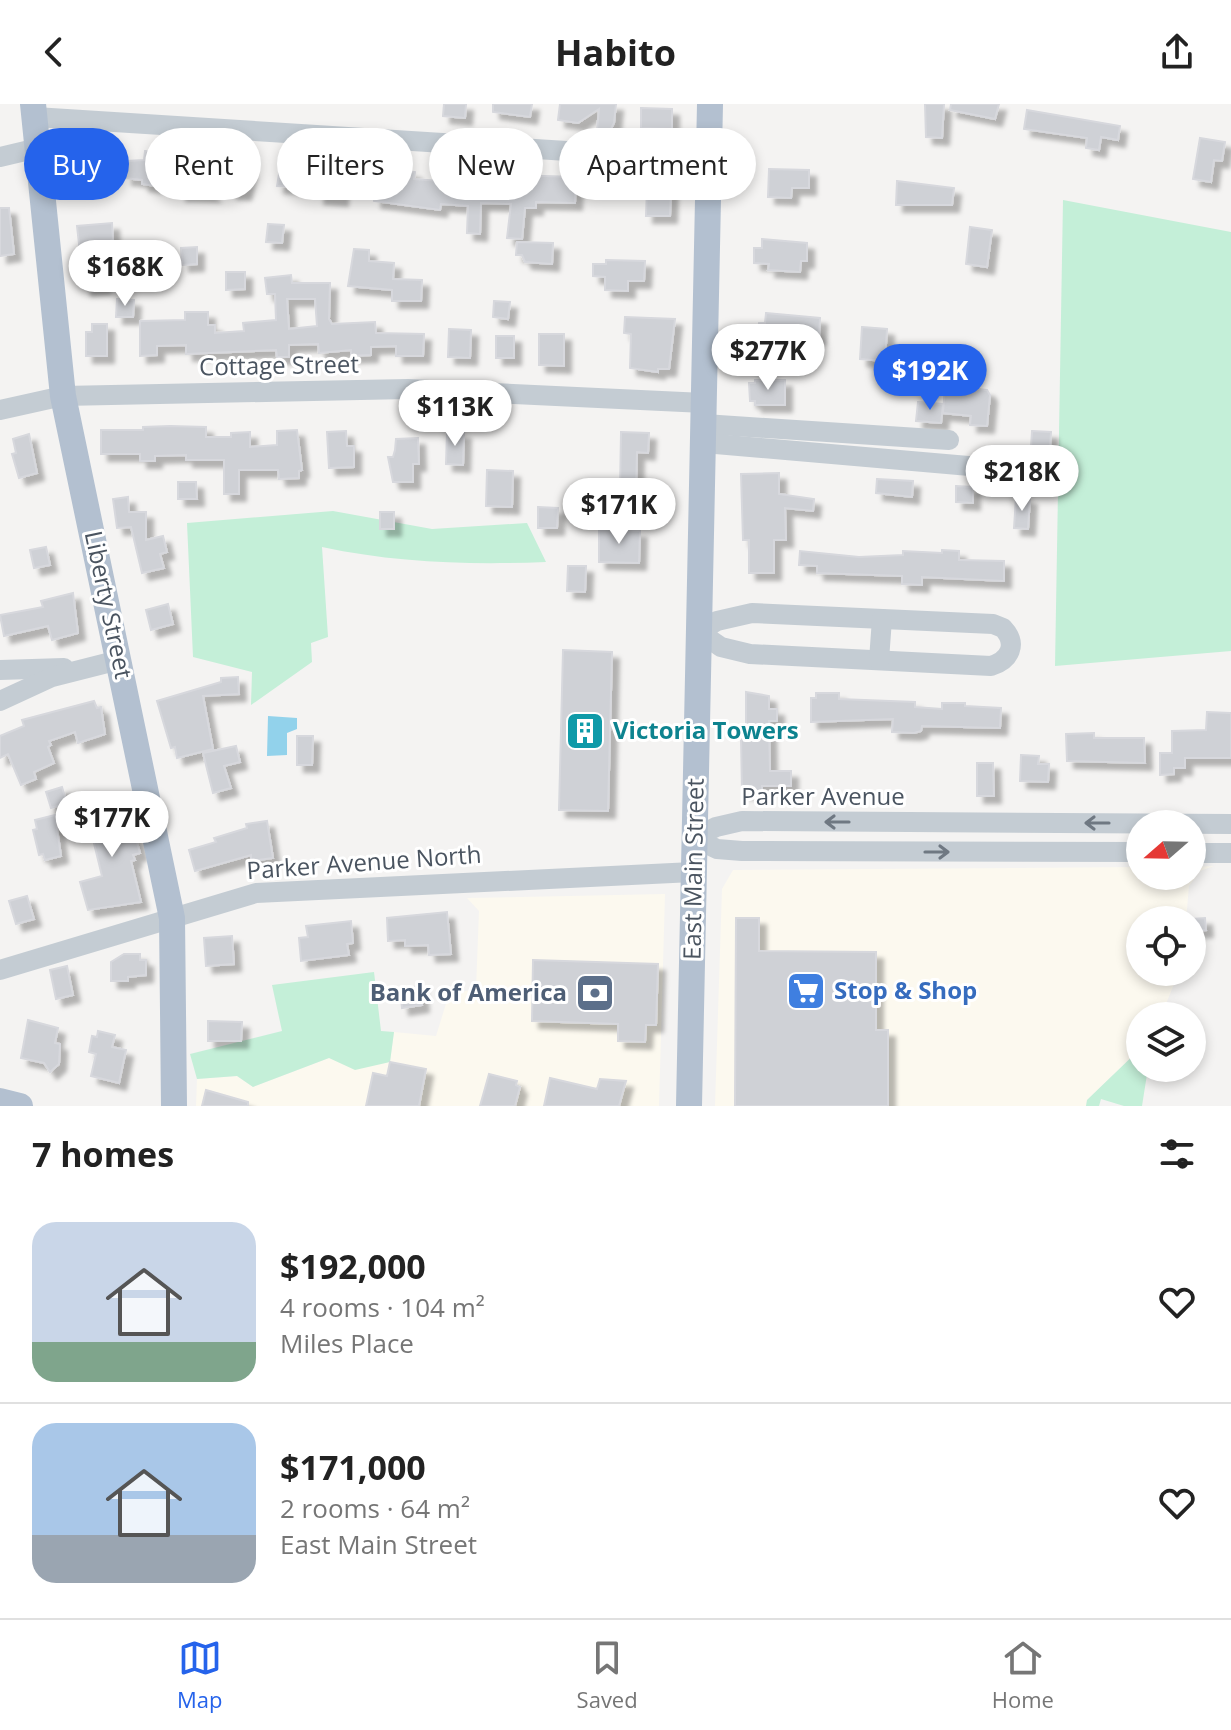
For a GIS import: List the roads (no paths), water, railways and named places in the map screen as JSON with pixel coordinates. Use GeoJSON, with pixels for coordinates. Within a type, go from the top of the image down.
{"type":"FeatureCollection","features":[{"type":"Feature","properties":{"kind":"main road","name":"East Main Street"},"geometry":{"type":"LineString","coordinates":[[710,104],[710,128]]}},
{"type":"Feature","properties":{"kind":"main road","name":"Liberty Street"},"geometry":{"type":"LineString","coordinates":[[43,200],[63,396],[172,918],[174,1106]]}},
{"type":"Feature","properties":{"kind":"main road","name":"East Main Street"},"geometry":{"type":"LineString","coordinates":[[689,1106],[708,200]]}},
{"type":"Feature","properties":{"kind":"main road"},"geometry":{"type":"LineString","coordinates":[[0,1101],[20,1106]]}},
{"type":"Feature","properties":{"kind":"street"},"geometry":{"type":"LineString","coordinates":[[34,110],[559,149]]}},
{"type":"Feature","properties":{"kind":"street"},"geometry":{"type":"LineString","coordinates":[[0,157],[24,151]]}},
{"type":"Feature","properties":{"kind":"street","name":"Cottage Street"},"geometry":{"type":"LineString","coordinates":[[0,410],[63,396],[408,389],[704,423]]}},
{"type":"Feature","properties":{"kind":"street"},"geometry":{"type":"LineString","coordinates":[[704,423],[949,440]]}},
{"type":"Feature","properties":{"kind":"street"},"geometry":{"type":"LineString","coordinates":[[704,423],[896,460],[1050,473]]}},
{"type":"Feature","properties":{"kind":"street"},"geometry":{"type":"LineString","coordinates":[[896,436],[896,460]]}},
{"type":"Feature","properties":{"kind":"street"},"geometry":{"type":"LineString","coordinates":[[752,613],[882,619],[993,624],[1003,628],[1011,644],[1009,655],[991,666],[742,653],[721,647],[699,632],[717,621],[752,613]]}},
{"type":"Feature","properties":{"kind":"street"},"geometry":{"type":"LineString","coordinates":[[879,660],[882,619]]}},
{"type":"Feature","properties":{"kind":"street"},"geometry":{"type":"LineString","coordinates":[[0,670],[80,668],[119,660]]}},
{"type":"Feature","properties":{"kind":"street"},"geometry":{"type":"LineString","coordinates":[[0,701],[80,668]]}},
{"type":"Feature","properties":{"kind":"street","name":"Parker Avenue"},"geometry":{"type":"LineString","coordinates":[[694,838],[716,827],[742,821],[1126,824]]}},
{"type":"Feature","properties":{"kind":"street","name":"Parker Avenue"},"geometry":{"type":"LineString","coordinates":[[1206,824],[1231,824]]}},
{"type":"Feature","properties":{"kind":"street"},"geometry":{"type":"LineString","coordinates":[[694,838],[717,849],[742,851],[1126,852]]}},
{"type":"Feature","properties":{"kind":"street"},"geometry":{"type":"LineString","coordinates":[[1206,853],[1231,853]]}},
{"type":"Feature","properties":{"kind":"street","name":"Parker Avenue North"},"geometry":{"type":"LineString","coordinates":[[0,970],[226,900],[289,890],[693,872]]}},
{"type":"Feature","properties":{"kind":"water"},"geometry":{"type":"Polygon","coordinates":[[[268,716],[297,718],[297,729],[287,733],[287,755],[267,756],[268,716]]]}},
{"type":"Feature","properties":{"kind":"place","name":"Victoria Towers"},"geometry":{"type":"Point","coordinates":[585,731]}},
{"type":"Feature","properties":{"kind":"place","name":"Stop & Shop"},"geometry":{"type":"Point","coordinates":[806,991]}},
{"type":"Feature","properties":{"kind":"place","name":"Bank of America"},"geometry":{"type":"Point","coordinates":[595,993]}}]}
